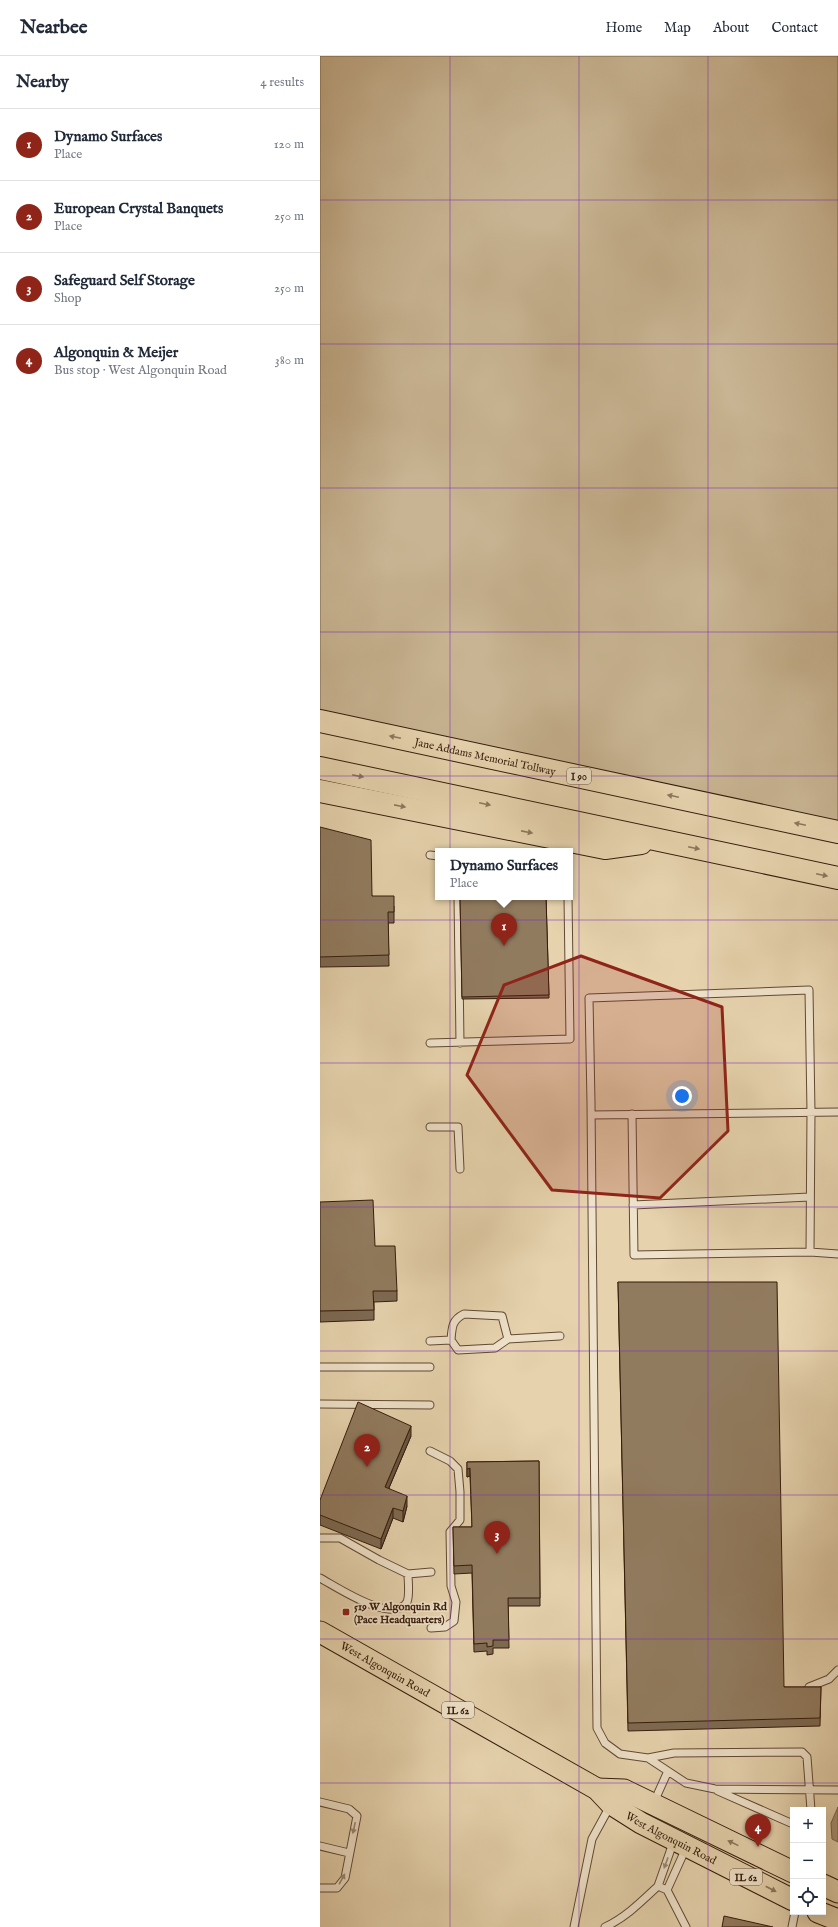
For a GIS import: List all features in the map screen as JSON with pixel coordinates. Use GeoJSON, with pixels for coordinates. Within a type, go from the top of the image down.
{"type":"FeatureCollection","features":[{"type":"Feature","properties":{"kind":"highway","name":"Jane Addams Memorial Tollway"},"geometry":{"type":"LineString","coordinates":[[320,721],[838,832]]}},
{"type":"Feature","properties":{"kind":"highway"},"geometry":{"type":"LineString","coordinates":[[320,768],[838,878]]}},
{"type":"Feature","properties":{"kind":"highway"},"geometry":{"type":"LineString","coordinates":[[320,791],[605,848],[656,840]]}},
{"type":"Feature","properties":{"kind":"main road","name":"West Algonquin Road"},"geometry":{"type":"LineString","coordinates":[[320,1632],[597,1789],[611,1804],[641,1824],[790,1898]]}},
{"type":"Feature","properties":{"kind":"main road","name":"West Algonquin Road"},"geometry":{"type":"LineString","coordinates":[[597,1789],[624,1790],[790,1871]]}},
{"type":"Feature","properties":{"kind":"main road"},"geometry":{"type":"LineString","coordinates":[[826,1886],[838,1892]]}},
{"type":"Feature","properties":{"kind":"main road"},"geometry":{"type":"LineString","coordinates":[[826,1915],[838,1920]]}},
{"type":"Feature","properties":{"kind":"lane"},"geometry":{"type":"LineString","coordinates":[[430,855],[435,856]]}},
{"type":"Feature","properties":{"kind":"lane"},"geometry":{"type":"LineString","coordinates":[[458,900],[460,1043]]}},
{"type":"Feature","properties":{"kind":"lane"},"geometry":{"type":"LineString","coordinates":[[430,1044],[570,1039],[568,900]]}},
{"type":"Feature","properties":{"kind":"lane"},"geometry":{"type":"LineString","coordinates":[[810,1252],[811,1112],[809,990],[589,998],[592,1115],[597,1728],[605,1743],[620,1754],[648,1758],[674,1753],[802,1752],[807,1757],[811,1807]]}},
{"type":"Feature","properties":{"kind":"lane"},"geometry":{"type":"LineString","coordinates":[[592,1115],[838,1112]]}},
{"type":"Feature","properties":{"kind":"lane"},"geometry":{"type":"LineString","coordinates":[[632,1114],[634,1255],[810,1252],[838,1254]]}},
{"type":"Feature","properties":{"kind":"lane"},"geometry":{"type":"LineString","coordinates":[[430,1127],[458,1127],[460,1169]]}},
{"type":"Feature","properties":{"kind":"lane"},"geometry":{"type":"LineString","coordinates":[[633,1205],[810,1197]]}},
{"type":"Feature","properties":{"kind":"lane"},"geometry":{"type":"LineString","coordinates":[[508,1339],[502,1316],[464,1314],[458,1317],[452,1324],[451,1340],[458,1350],[495,1348],[508,1339],[560,1336]]}},
{"type":"Feature","properties":{"kind":"lane"},"geometry":{"type":"LineString","coordinates":[[430,1342],[451,1340]]}},
{"type":"Feature","properties":{"kind":"lane"},"geometry":{"type":"LineString","coordinates":[[320,1367],[430,1366]]}},
{"type":"Feature","properties":{"kind":"lane"},"geometry":{"type":"LineString","coordinates":[[320,1404],[430,1405]]}},
{"type":"Feature","properties":{"kind":"lane"},"geometry":{"type":"LineString","coordinates":[[430,1451],[450,1461],[458,1469],[460,1492],[460,1520],[450,1532],[451,1586],[456,1602],[454,1621],[445,1627],[431,1628]]}},
{"type":"Feature","properties":{"kind":"lane"},"geometry":{"type":"LineString","coordinates":[[320,1538],[340,1538],[408,1574],[430,1572]]}},
{"type":"Feature","properties":{"kind":"lane"},"geometry":{"type":"LineString","coordinates":[[320,1578],[378,1608],[393,1611],[403,1606],[408,1600],[408,1574]]}},
{"type":"Feature","properties":{"kind":"lane"},"geometry":{"type":"LineString","coordinates":[[809,1687],[828,1679],[838,1670]]}},
{"type":"Feature","properties":{"kind":"lane"},"geometry":{"type":"LineString","coordinates":[[648,1758],[686,1783],[715,1789],[838,1790]]}},
{"type":"Feature","properties":{"kind":"lane"},"geometry":{"type":"LineString","coordinates":[[653,1804],[668,1771]]}},
{"type":"Feature","properties":{"kind":"lane"},"geometry":{"type":"LineString","coordinates":[[715,1789],[790,1823]]}},
{"type":"Feature","properties":{"kind":"lane"},"geometry":{"type":"LineString","coordinates":[[320,1802],[349,1809],[357,1816],[345,1878],[337,1888],[320,1888]]}},
{"type":"Feature","properties":{"kind":"lane"},"geometry":{"type":"LineString","coordinates":[[574,1927],[592,1839],[611,1804]]}},
{"type":"Feature","properties":{"kind":"lane"},"geometry":{"type":"LineString","coordinates":[[605,1927],[612,1924],[639,1905],[658,1886],[680,1843]]}},
{"type":"Feature","properties":{"kind":"lane"},"geometry":{"type":"LineString","coordinates":[[680,1843],[668,1890],[686,1927]]}},
{"type":"Feature","properties":{"kind":"lane"},"geometry":{"type":"LineString","coordinates":[[320,1846],[349,1853]]}},
{"type":"Feature","properties":{"kind":"lane"},"geometry":{"type":"LineString","coordinates":[[658,1886],[668,1890]]}},
{"type":"Feature","properties":{"kind":"lane"},"geometry":{"type":"LineString","coordinates":[[792,1927],[794,1915]]}},
{"type":"Feature","properties":{"kind":"highlighted area"},"geometry":{"type":"Polygon","coordinates":[[[581,956],[722,1007],[728,1131],[660,1198],[552,1190],[467,1075],[504,985],[581,956]]]}},
{"type":"Feature","properties":{"kind":"shaded area"},"geometry":{"type":"Polygon","coordinates":[[[320,56],[838,56],[838,829],[320,720],[320,56]]]}},
{"type":"Feature","properties":{"kind":"shaded area"},"geometry":{"type":"Polygon","coordinates":[[[838,1807],[838,1842],[832,1839],[831,1823],[838,1807]]]}},
{"type":"Feature","properties":{"kind":"building"},"geometry":{"type":"Polygon","coordinates":[[[320,827],[371,840],[372,896],[394,896],[394,912],[388,912],[389,955],[320,957],[320,827]]]}},
{"type":"Feature","properties":{"kind":"building"},"geometry":{"type":"Polygon","coordinates":[[[460,900],[546,900],[549,995],[462,997],[460,900]]]}},
{"type":"Feature","properties":{"kind":"building"},"geometry":{"type":"Polygon","coordinates":[[[373,1200],[375,1246],[395,1246],[397,1291],[373,1291],[374,1310],[320,1311],[320,1202],[373,1200]]]}},
{"type":"Feature","properties":{"kind":"building"},"geometry":{"type":"Polygon","coordinates":[[[618,1282],[777,1282],[784,1687],[821,1687],[820,1718],[628,1723],[618,1282]]]}},
{"type":"Feature","properties":{"kind":"building"},"geometry":{"type":"Polygon","coordinates":[[[358,1402],[411,1426],[385,1487],[407,1496],[403,1511],[393,1508],[381,1539],[320,1515],[320,1500],[358,1402]]]}},
{"type":"Feature","properties":{"kind":"building"},"geometry":{"type":"Polygon","coordinates":[[[539,1461],[540,1598],[508,1598],[509,1640],[493,1640],[493,1646],[487,1647],[487,1643],[474,1644],[472,1565],[454,1566],[453,1527],[472,1527],[470,1468],[467,1469],[467,1462],[539,1461]]]}},
{"type":"Feature","properties":{"kind":"building"},"geometry":{"type":"Polygon","coordinates":[[[724,1916],[773,1927],[722,1927],[724,1916]]]}},
{"type":"Feature","properties":{"kind":"place","name":"Dynamo Surfaces"},"geometry":{"type":"Point","coordinates":[504,946]}},
{"type":"Feature","properties":{"kind":"place","name":"European Crystal Banquets"},"geometry":{"type":"Point","coordinates":[367,1467]}},
{"type":"Feature","properties":{"kind":"place","name":"Safeguard Self Storage"},"geometry":{"type":"Point","coordinates":[497,1554]}},
{"type":"Feature","properties":{"kind":"place","name":"519 W Algonquin Rd (Pace Headquarters)"},"geometry":{"type":"Point","coordinates":[346,1612]}},
{"type":"Feature","properties":{"kind":"place","name":"Algonquin & Meijer"},"geometry":{"type":"Point","coordinates":[758,1847]}}]}
